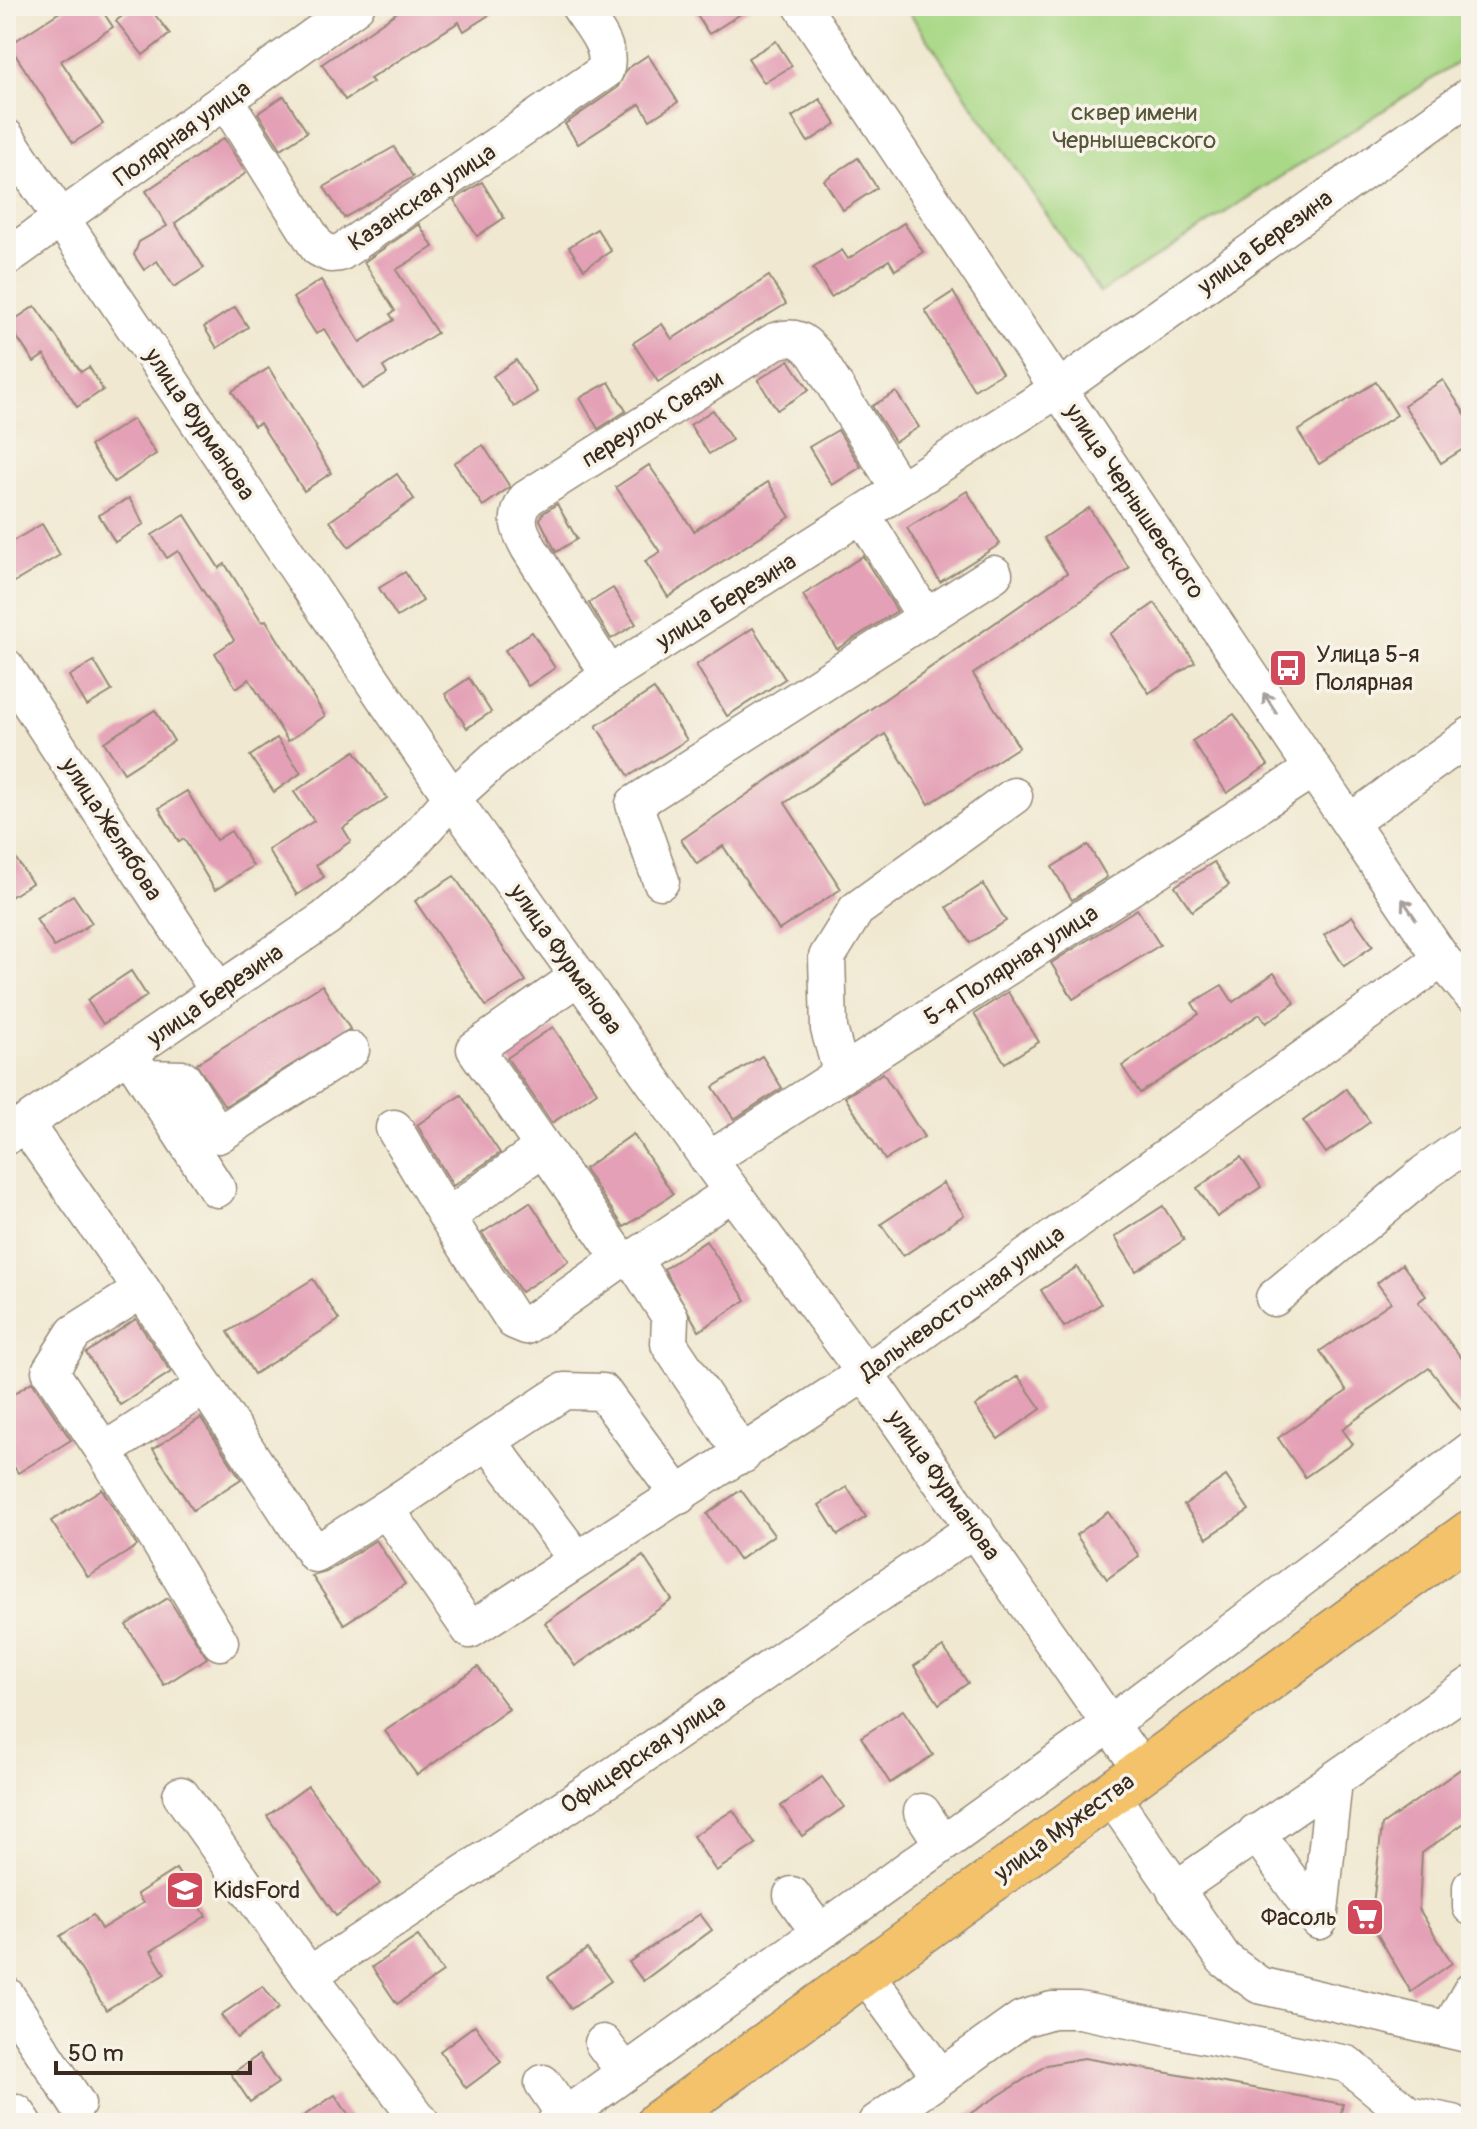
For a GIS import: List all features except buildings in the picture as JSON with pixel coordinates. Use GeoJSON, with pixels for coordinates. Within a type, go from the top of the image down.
{"type":"FeatureCollection","features":[{"type":"Feature","properties":{"kind":"main road","name":"улица Мужества"},"geometry":{"type":"LineString","coordinates":[[658,2123],[1471,1532]]}},
{"type":"Feature","properties":{"kind":"street","name":"Полярная улица"},"geometry":{"type":"LineString","coordinates":[[6,258],[356,6]]}},
{"type":"Feature","properties":{"kind":"street","name":"Казанская улица"},"geometry":{"type":"LineString","coordinates":[[226,101],[318,248],[330,254],[340,253],[605,71],[609,60],[605,47],[579,6]]}},
{"type":"Feature","properties":{"kind":"street","name":"улица Чернышевского"},"geometry":{"type":"LineString","coordinates":[[802,6],[1313,769],[1442,959],[1471,994]]}},
{"type":"Feature","properties":{"kind":"street","name":"улица Березина"},"geometry":{"type":"LineString","coordinates":[[16,1131],[138,1067],[219,992],[326,918],[369,883],[402,854],[452,798],[494,760],[609,675],[1060,388],[1471,95]]}},
{"type":"Feature","properties":{"kind":"street","name":"улица Фурманова"},"geometry":{"type":"LineString","coordinates":[[6,137],[452,798],[709,1160],[865,1373],[1110,1724],[1126,1782],[1175,1890],[1224,1959],[1259,1985],[1460,2031]]}},
{"type":"Feature","properties":{"kind":"street","name":"переулок Связи"},"geometry":{"type":"LineString","coordinates":[[609,675],[518,527],[518,512],[526,499],[775,341],[790,336],[804,341],[815,354],[900,490]]}},
{"type":"Feature","properties":{"kind":"street"},"geometry":{"type":"LineString","coordinates":[[863,516],[926,618]]}},
{"type":"Feature","properties":{"kind":"street"},"geometry":{"type":"LineString","coordinates":[[661,881],[634,804],[994,574]]}},
{"type":"Feature","properties":{"kind":"street","name":"улица Желябова"},"geometry":{"type":"LineString","coordinates":[[6,667],[219,992]]}},
{"type":"Feature","properties":{"kind":"street"},"geometry":{"type":"LineString","coordinates":[[1350,822],[1471,735]]}},
{"type":"Feature","properties":{"kind":"street","name":"5-я Полярная улица"},"geometry":{"type":"LineString","coordinates":[[709,1160],[1313,769]]}},
{"type":"Feature","properties":{"kind":"street"},"geometry":{"type":"LineString","coordinates":[[842,1075],[829,1029],[827,957],[834,945],[856,910],[1014,796]]}},
{"type":"Feature","properties":{"kind":"street","name":"Дальневосточная улица"},"geometry":{"type":"LineString","coordinates":[[386,1509],[470,1630],[865,1373],[1442,959]]}},
{"type":"Feature","properties":{"kind":"street"},"geometry":{"type":"LineString","coordinates":[[579,976],[475,1049],[542,1148],[670,1317],[669,1344],[743,1455]]}},
{"type":"Feature","properties":{"kind":"street"},"geometry":{"type":"LineString","coordinates":[[138,1067],[183,1079],[218,1135],[351,1050]]}},
{"type":"Feature","properties":{"kind":"street"},"geometry":{"type":"LineString","coordinates":[[138,1067],[217,1189]]}},
{"type":"Feature","properties":{"kind":"street"},"geometry":{"type":"LineString","coordinates":[[394,1128],[514,1321],[526,1326],[732,1192]]}},
{"type":"Feature","properties":{"kind":"street"},"geometry":{"type":"LineString","coordinates":[[16,1131],[142,1290],[315,1554],[564,1391],[603,1392],[679,1496]]}},
{"type":"Feature","properties":{"kind":"street"},"geometry":{"type":"LineString","coordinates":[[1274,1298],[1425,1173],[1471,1140]]}},
{"type":"Feature","properties":{"kind":"street"},"geometry":{"type":"LineString","coordinates":[[447,1217],[542,1148]]}},
{"type":"Feature","properties":{"kind":"street"},"geometry":{"type":"LineString","coordinates":[[142,1290],[74,1333],[50,1371],[104,1451],[220,1642]]}},
{"type":"Feature","properties":{"kind":"street"},"geometry":{"type":"LineString","coordinates":[[104,1451],[205,1386]]}},
{"type":"Feature","properties":{"kind":"street"},"geometry":{"type":"LineString","coordinates":[[488,1441],[577,1560]]}},
{"type":"Feature","properties":{"kind":"street"},"geometry":{"type":"LineString","coordinates":[[543,2083],[560,2119],[942,1843],[982,1794],[1110,1724],[1471,1450]]}},
{"type":"Feature","properties":{"kind":"street","name":"Офицерская улица"},"geometry":{"type":"LineString","coordinates":[[309,1975],[614,1775],[975,1528]]}},
{"type":"Feature","properties":{"kind":"street"},"geometry":{"type":"LineString","coordinates":[[1175,1890],[1471,1685]]}},
{"type":"Feature","properties":{"kind":"street"},"geometry":{"type":"LineString","coordinates":[[1256,1832],[1319,1921],[1334,1780]]}},
{"type":"Feature","properties":{"kind":"street"},"geometry":{"type":"LineString","coordinates":[[181,1795],[309,1975],[422,2123]]}},
{"type":"Feature","properties":{"kind":"street"},"geometry":{"type":"LineString","coordinates":[[922,1812],[942,1843]]}},
{"type":"Feature","properties":{"kind":"street"},"geometry":{"type":"LineString","coordinates":[[1471,1887],[1471,1907]]}},
{"type":"Feature","properties":{"kind":"street"},"geometry":{"type":"LineString","coordinates":[[792,1895],[819,1932]]}},
{"type":"Feature","properties":{"kind":"street"},"geometry":{"type":"LineString","coordinates":[[864,1972],[940,2076]]}},
{"type":"Feature","properties":{"kind":"street"},"geometry":{"type":"LineString","coordinates":[[1460,2031],[1471,1991]]}},
{"type":"Feature","properties":{"kind":"street"},"geometry":{"type":"LineString","coordinates":[[6,1995],[77,2104]]}},
{"type":"Feature","properties":{"kind":"street"},"geometry":{"type":"LineString","coordinates":[[876,2123],[1022,2019],[1052,2010],[1079,2010],[1347,2064],[1401,2118],[1453,2123]]}},
{"type":"Feature","properties":{"kind":"street"},"geometry":{"type":"LineString","coordinates":[[603,2043],[625,2072]]}},
{"type":"Feature","properties":{"kind":"street"},"geometry":{"type":"LineString","coordinates":[[6,2120],[17,2113],[24,2123]]}},
{"type":"Feature","properties":{"kind":"green space","name":"сквер имени Чернышевского"},"geometry":{"type":"Polygon","coordinates":[[[905,6],[1471,6],[1471,54],[1100,293],[905,6]]]}},
{"type":"Feature","properties":{"kind":"place","name":"Улица 5-я Полярная"},"geometry":{"type":"Point","coordinates":[1288,668]}},
{"type":"Feature","properties":{"kind":"place","name":"KidsFord"},"geometry":{"type":"Point","coordinates":[185,1890]}},
{"type":"Feature","properties":{"kind":"place","name":"Фасоль"},"geometry":{"type":"Point","coordinates":[1365,1917]}}]}
